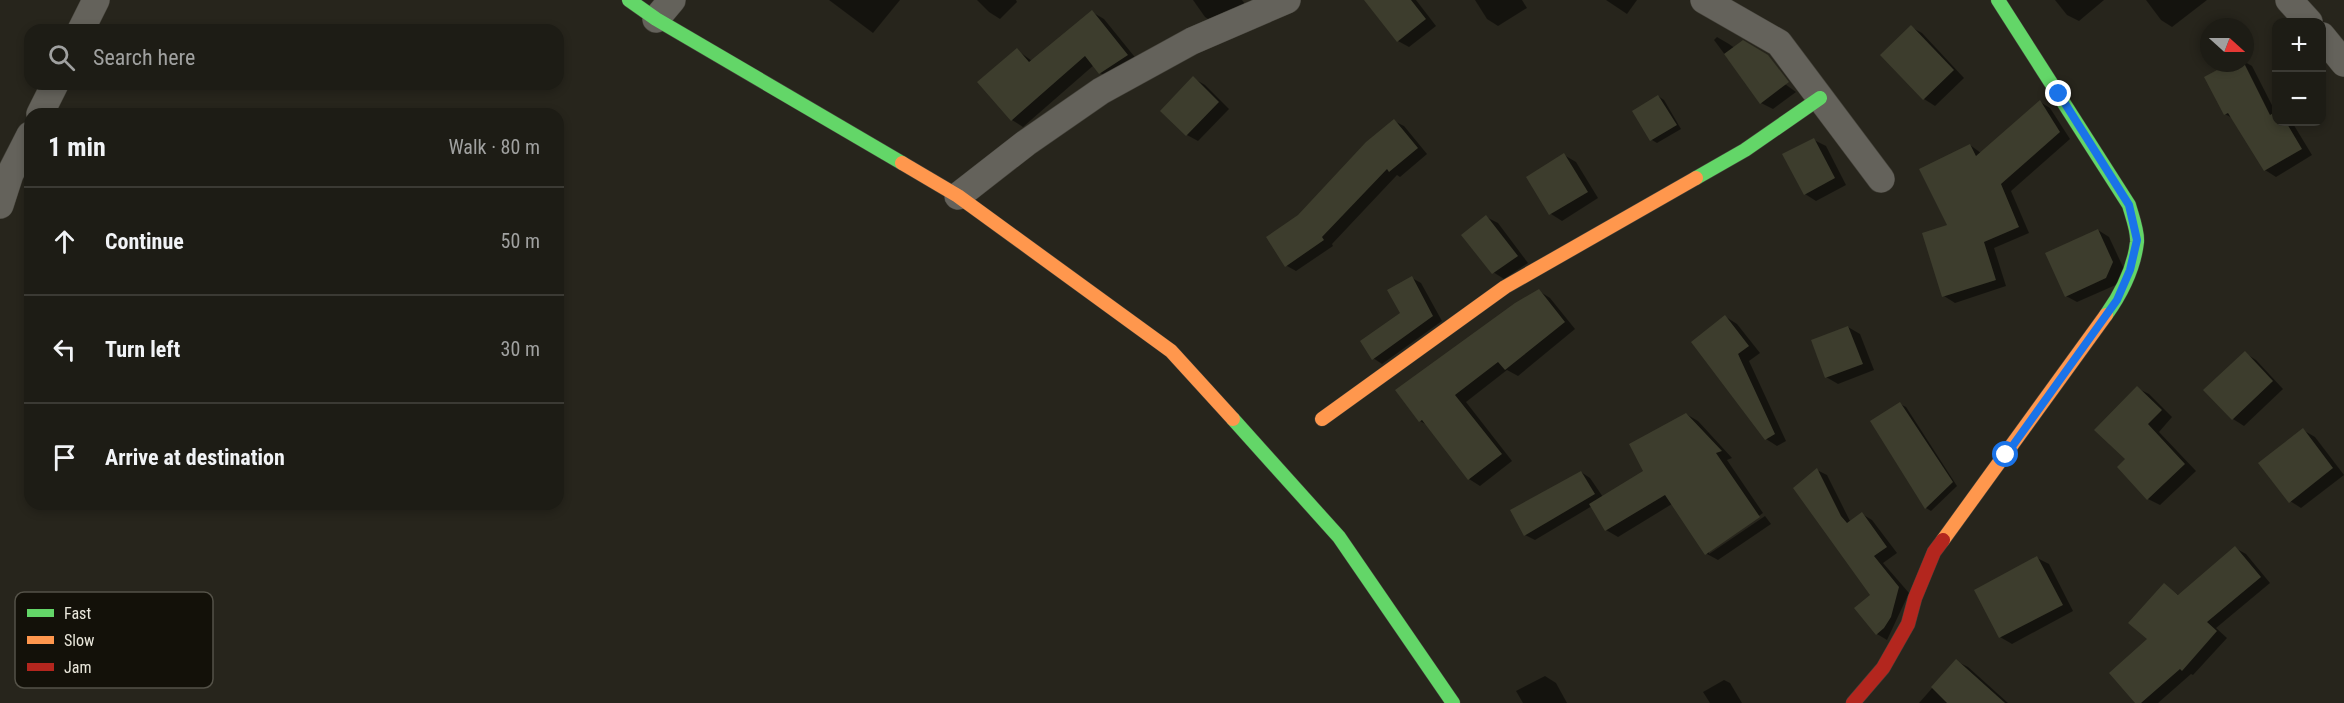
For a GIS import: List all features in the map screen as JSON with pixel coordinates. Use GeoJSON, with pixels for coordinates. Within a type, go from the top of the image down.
{"type":"FeatureCollection","features":[{"type":"Feature","properties":{"kind":"street"},"geometry":{"type":"LineString","coordinates":[[84,24],[96,0]]}},
{"type":"Feature","properties":{"kind":"street"},"geometry":{"type":"LineString","coordinates":[[629,0],[664,10],[958,196],[1171,351],[1339,537],[1454,703]]}},
{"type":"Feature","properties":{"kind":"street"},"geometry":{"type":"LineString","coordinates":[[958,196],[1026,143],[1101,91],[1192,41],[1287,0]]}},
{"type":"Feature","properties":{"kind":"street"},"geometry":{"type":"LineString","coordinates":[[1704,0],[1779,43],[1881,179]]}},
{"type":"Feature","properties":{"kind":"street"},"geometry":{"type":"LineString","coordinates":[[1853,703],[1883,668],[1908,624],[1915,598],[1934,552],[2117,300],[2130,270],[2137,240],[2129,205],[1998,0]]}},
{"type":"Feature","properties":{"kind":"street"},"geometry":{"type":"LineString","coordinates":[[2289,0],[2309,18]]}},
{"type":"Feature","properties":{"kind":"street"},"geometry":{"type":"LineString","coordinates":[[2326,34],[2344,63]]}},
{"type":"Feature","properties":{"kind":"street"},"geometry":{"type":"LineString","coordinates":[[43,108],[52,90]]}},
{"type":"Feature","properties":{"kind":"street"},"geometry":{"type":"LineString","coordinates":[[1322,419],[1505,287],[1745,150],[1820,98]]}},
{"type":"Feature","properties":{"kind":"street"},"geometry":{"type":"LineString","coordinates":[[0,205],[10,174],[24,147]]}},
{"type":"Feature","properties":{"kind":"building"},"geometry":{"type":"Polygon","coordinates":[[[1364,0],[1411,0],[1426,19],[1397,42],[1364,0]]]}},
{"type":"Feature","properties":{"kind":"building"},"geometry":{"type":"Polygon","coordinates":[[[1092,10],[1128,55],[1099,74],[1085,56],[1011,121],[977,82],[1017,48],[1029,62],[1092,10]]]}},
{"type":"Feature","properties":{"kind":"building"},"geometry":{"type":"Polygon","coordinates":[[[1911,25],[1954,70],[1923,100],[1880,55],[1911,25]]]}},
{"type":"Feature","properties":{"kind":"building"},"geometry":{"type":"Polygon","coordinates":[[[1743,40],[1768,55],[1789,82],[1760,104],[1724,54],[1743,40]]]}},
{"type":"Feature","properties":{"kind":"building"},"geometry":{"type":"Polygon","coordinates":[[[2213,72],[2248,72],[2270,115],[2272,114],[2272,126],[2288,126],[2302,149],[2264,171],[2228,113],[2224,115],[2204,77],[2213,72]]]}},
{"type":"Feature","properties":{"kind":"building"},"geometry":{"type":"Polygon","coordinates":[[[1193,76],[1219,102],[1186,136],[1160,111],[1193,76]]]}},
{"type":"Feature","properties":{"kind":"building"},"geometry":{"type":"Polygon","coordinates":[[[1658,95],[1677,125],[1650,141],[1632,111],[1658,95]]]}},
{"type":"Feature","properties":{"kind":"building"},"geometry":{"type":"Polygon","coordinates":[[[2040,100],[2060,132],[2001,184],[2019,227],[1984,242],[1996,280],[1942,297],[1922,233],[1947,225],[1919,169],[1970,144],[1976,156],[2040,100]]]}},
{"type":"Feature","properties":{"kind":"building"},"geometry":{"type":"Polygon","coordinates":[[[1394,119],[1418,148],[1389,172],[1387,169],[1322,237],[1324,240],[1285,267],[1266,237],[1298,215],[1366,142],[1394,119]]]}},
{"type":"Feature","properties":{"kind":"building"},"geometry":{"type":"Polygon","coordinates":[[[1814,138],[1835,178],[1804,195],[1782,154],[1814,138]]]}},
{"type":"Feature","properties":{"kind":"building"},"geometry":{"type":"Polygon","coordinates":[[[1564,153],[1588,192],[1549,215],[1526,177],[1564,153]]]}},
{"type":"Feature","properties":{"kind":"building"},"geometry":{"type":"Polygon","coordinates":[[[1486,215],[1518,256],[1492,274],[1461,235],[1486,215]]]}},
{"type":"Feature","properties":{"kind":"building"},"geometry":{"type":"Polygon","coordinates":[[[2098,229],[2113,262],[2106,278],[2065,297],[2045,253],[2098,229]]]}},
{"type":"Feature","properties":{"kind":"building"},"geometry":{"type":"Polygon","coordinates":[[[1412,276],[1433,316],[1372,360],[1360,341],[1400,313],[1387,290],[1412,276]]]}},
{"type":"Feature","properties":{"kind":"building"},"geometry":{"type":"Polygon","coordinates":[[[1539,289],[1565,322],[1505,370],[1498,362],[1455,395],[1502,454],[1468,480],[1422,420],[1419,422],[1395,390],[1515,303],[1539,289]]]}},
{"type":"Feature","properties":{"kind":"building"},"geometry":{"type":"Polygon","coordinates":[[[1725,315],[1749,346],[1738,354],[1775,434],[1765,440],[1691,342],[1725,315]]]}},
{"type":"Feature","properties":{"kind":"building"},"geometry":{"type":"Polygon","coordinates":[[[1848,326],[1863,364],[1825,378],[1811,340],[1848,326]]]}},
{"type":"Feature","properties":{"kind":"building"},"geometry":{"type":"Polygon","coordinates":[[[2245,351],[2273,381],[2232,420],[2203,390],[2245,351]]]}},
{"type":"Feature","properties":{"kind":"building"},"geometry":{"type":"Polygon","coordinates":[[[2137,386],[2162,410],[2148,424],[2185,464],[2147,500],[2117,467],[2125,459],[2094,430],[2137,386]]]}},
{"type":"Feature","properties":{"kind":"building"},"geometry":{"type":"Polygon","coordinates":[[[1900,402],[1953,482],[1925,509],[1870,421],[1900,402]]]}},
{"type":"Feature","properties":{"kind":"building"},"geometry":{"type":"Polygon","coordinates":[[[1686,413],[1722,451],[1716,453],[1760,517],[1705,555],[1665,495],[1605,531],[1589,504],[1643,471],[1629,444],[1686,413]]]}},
{"type":"Feature","properties":{"kind":"building"},"geometry":{"type":"Polygon","coordinates":[[[2303,428],[2333,468],[2289,503],[2258,463],[2303,428]]]}},
{"type":"Feature","properties":{"kind":"building"},"geometry":{"type":"Polygon","coordinates":[[[1817,468],[1841,516],[1847,523],[1862,512],[1887,547],[1874,556],[1899,587],[1891,617],[1876,635],[1854,608],[1870,595],[1793,488],[1817,468]]]}},
{"type":"Feature","properties":{"kind":"building"},"geometry":{"type":"Polygon","coordinates":[[[1581,471],[1595,494],[1524,536],[1510,510],[1581,471]]]}},
{"type":"Feature","properties":{"kind":"building"},"geometry":{"type":"Polygon","coordinates":[[[2235,546],[2261,577],[2207,622],[2217,631],[2182,671],[2180,669],[2141,703],[2135,703],[2109,673],[2147,639],[2128,623],[2164,583],[2178,595],[2235,546]]]}},
{"type":"Feature","properties":{"kind":"building"},"geometry":{"type":"Polygon","coordinates":[[[2037,556],[2063,605],[1999,638],[1974,590],[2037,556]]]}},
{"type":"Feature","properties":{"kind":"building"},"geometry":{"type":"Polygon","coordinates":[[[1956,659],[2005,703],[1947,703],[1931,687],[1956,659]]]}},
{"type":"Feature","properties":{"kind":"traffic: fast"},"geometry":{"type":"LineString","coordinates":[[629,0],[656,19],[902,163]]}},
{"type":"Feature","properties":{"kind":"traffic: fast"},"geometry":{"type":"LineString","coordinates":[[1998,0],[2129,205],[2137,233],[2135,252],[2126,280],[2106,315]]}},
{"type":"Feature","properties":{"kind":"traffic: fast"},"geometry":{"type":"LineString","coordinates":[[1696,178],[1745,150],[1820,98]]}},
{"type":"Feature","properties":{"kind":"traffic: fast"},"geometry":{"type":"LineString","coordinates":[[1233,419],[1339,537],[1453,703]]}},
{"type":"Feature","properties":{"kind":"traffic: slow"},"geometry":{"type":"LineString","coordinates":[[902,163],[958,196],[1171,351],[1233,419]]}},
{"type":"Feature","properties":{"kind":"traffic: slow"},"geometry":{"type":"LineString","coordinates":[[1322,419],[1505,287],[1696,178]]}},
{"type":"Feature","properties":{"kind":"traffic: slow"},"geometry":{"type":"LineString","coordinates":[[1943,540],[2106,315]]}},
{"type":"Feature","properties":{"kind":"traffic: jam"},"geometry":{"type":"LineString","coordinates":[[1853,703],[1883,668],[1908,624],[1915,598],[1934,552],[1943,540]]}},
{"type":"Feature","properties":{"kind":"route"},"geometry":{"type":"LineString","coordinates":[[2006,455],[2117,300],[2130,270],[2137,240],[2129,205],[2059,94]]}}]}
